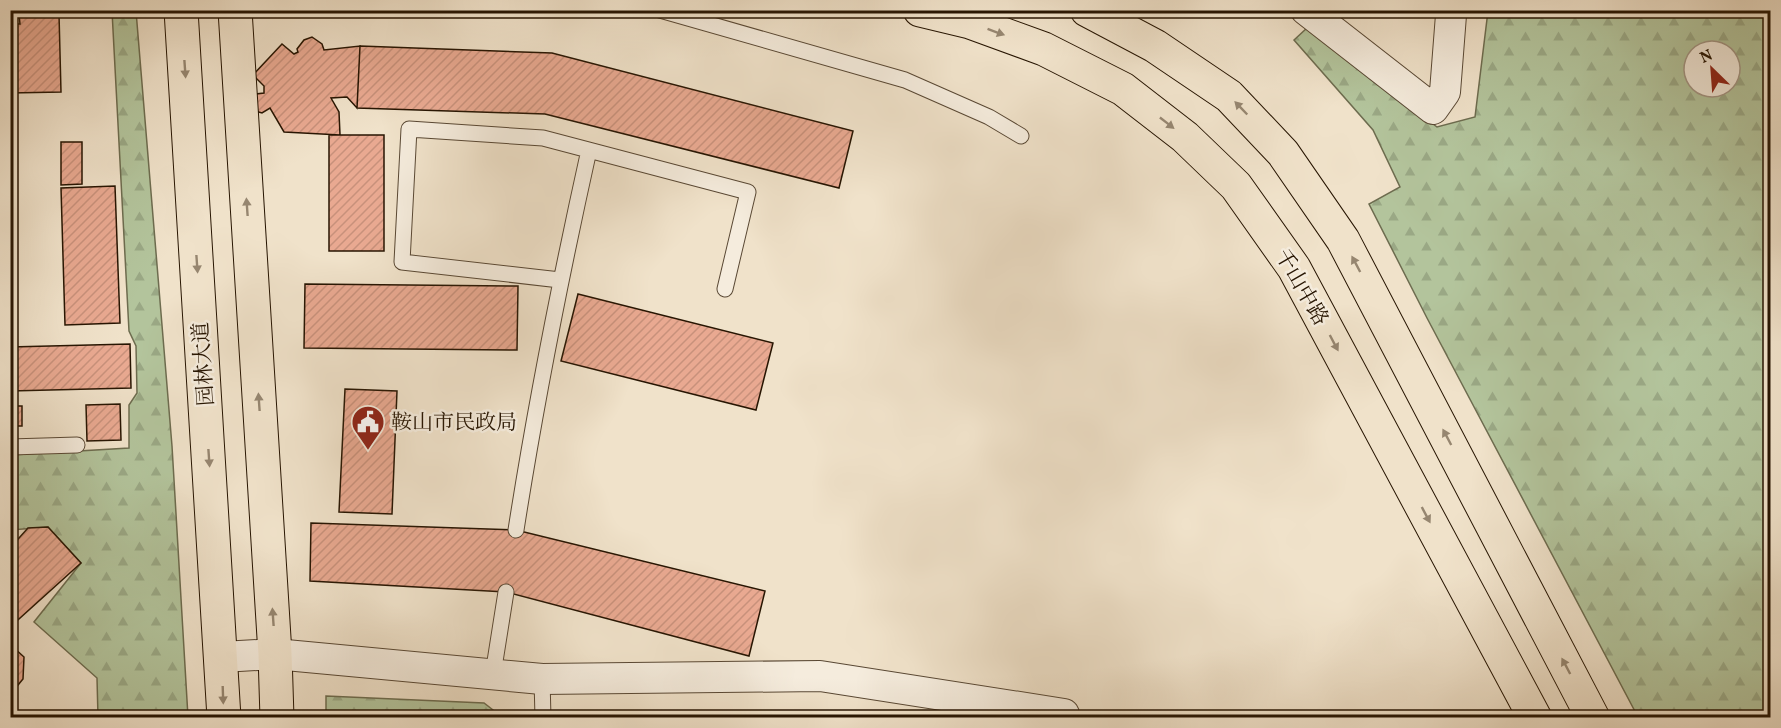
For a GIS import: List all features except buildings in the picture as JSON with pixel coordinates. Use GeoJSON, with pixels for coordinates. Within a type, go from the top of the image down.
{"type":"FeatureCollection","features":[{"type":"Feature","properties":{"kind":"main road","name":"园林大道"},"geometry":{"type":"LineString","coordinates":[[181,10],[224,717]]}},
{"type":"Feature","properties":{"kind":"main road"},"geometry":{"type":"LineString","coordinates":[[235,10],[277,717]]}},
{"type":"Feature","properties":{"kind":"main road","name":"千山中路"},"geometry":{"type":"LineString","coordinates":[[920,10],[970,22],[1044,49],[1123,89],[1185,136],[1236,186],[1294,268],[1534,717]]}},
{"type":"Feature","properties":{"kind":"main road"},"geometry":{"type":"LineString","coordinates":[[1087,10],[1155,46],[1229,96],[1283,153],[1343,240],[1593,717]]}},
{"type":"Feature","properties":{"kind":"street"},"geometry":{"type":"LineString","coordinates":[[1306,10],[1433,109],[1445,92],[1452,15],[1449,10]]}},
{"type":"Feature","properties":{"kind":"street"},"geometry":{"type":"LineString","coordinates":[[222,657],[275,654],[542,679],[819,676],[1064,714]]}},
{"type":"Feature","properties":{"kind":"lane"},"geometry":{"type":"LineString","coordinates":[[660,10],[905,80],[989,117],[1021,136]]}},
{"type":"Feature","properties":{"kind":"lane"},"geometry":{"type":"LineString","coordinates":[[560,280],[402,262],[410,129],[543,138],[748,192],[725,289]]}},
{"type":"Feature","properties":{"kind":"lane"},"geometry":{"type":"LineString","coordinates":[[516,530],[560,280],[589,150]]}},
{"type":"Feature","properties":{"kind":"lane"},"geometry":{"type":"LineString","coordinates":[[10,447],[76,445]]}},
{"type":"Feature","properties":{"kind":"lane"},"geometry":{"type":"LineString","coordinates":[[493,674],[506,592]]}},
{"type":"Feature","properties":{"kind":"lane"},"geometry":{"type":"LineString","coordinates":[[542,679],[543,717]]}},
{"type":"Feature","properties":{"kind":"green space"},"geometry":{"type":"Polygon","coordinates":[[[112,11],[136,11],[172,446],[188,717],[98,717],[97,678],[34,622],[81,563],[48,527],[11,530],[11,455],[129,448],[129,405],[137,393],[136,346],[129,331],[112,11]]]}},
{"type":"Feature","properties":{"kind":"green space"},"geometry":{"type":"Polygon","coordinates":[[[1488,11],[1770,11],[1770,717],[1638,717],[1369,204],[1400,187],[1373,130],[1294,40],[1307,28],[1437,127],[1475,117],[1488,11]]]}},
{"type":"Feature","properties":{"kind":"green space"},"geometry":{"type":"Polygon","coordinates":[[[326,696],[484,703],[502,717],[326,717],[326,696]]]}},
{"type":"Feature","properties":{"kind":"place","name":"鞍山市民政局"},"geometry":{"type":"Point","coordinates":[368,451]}}]}
